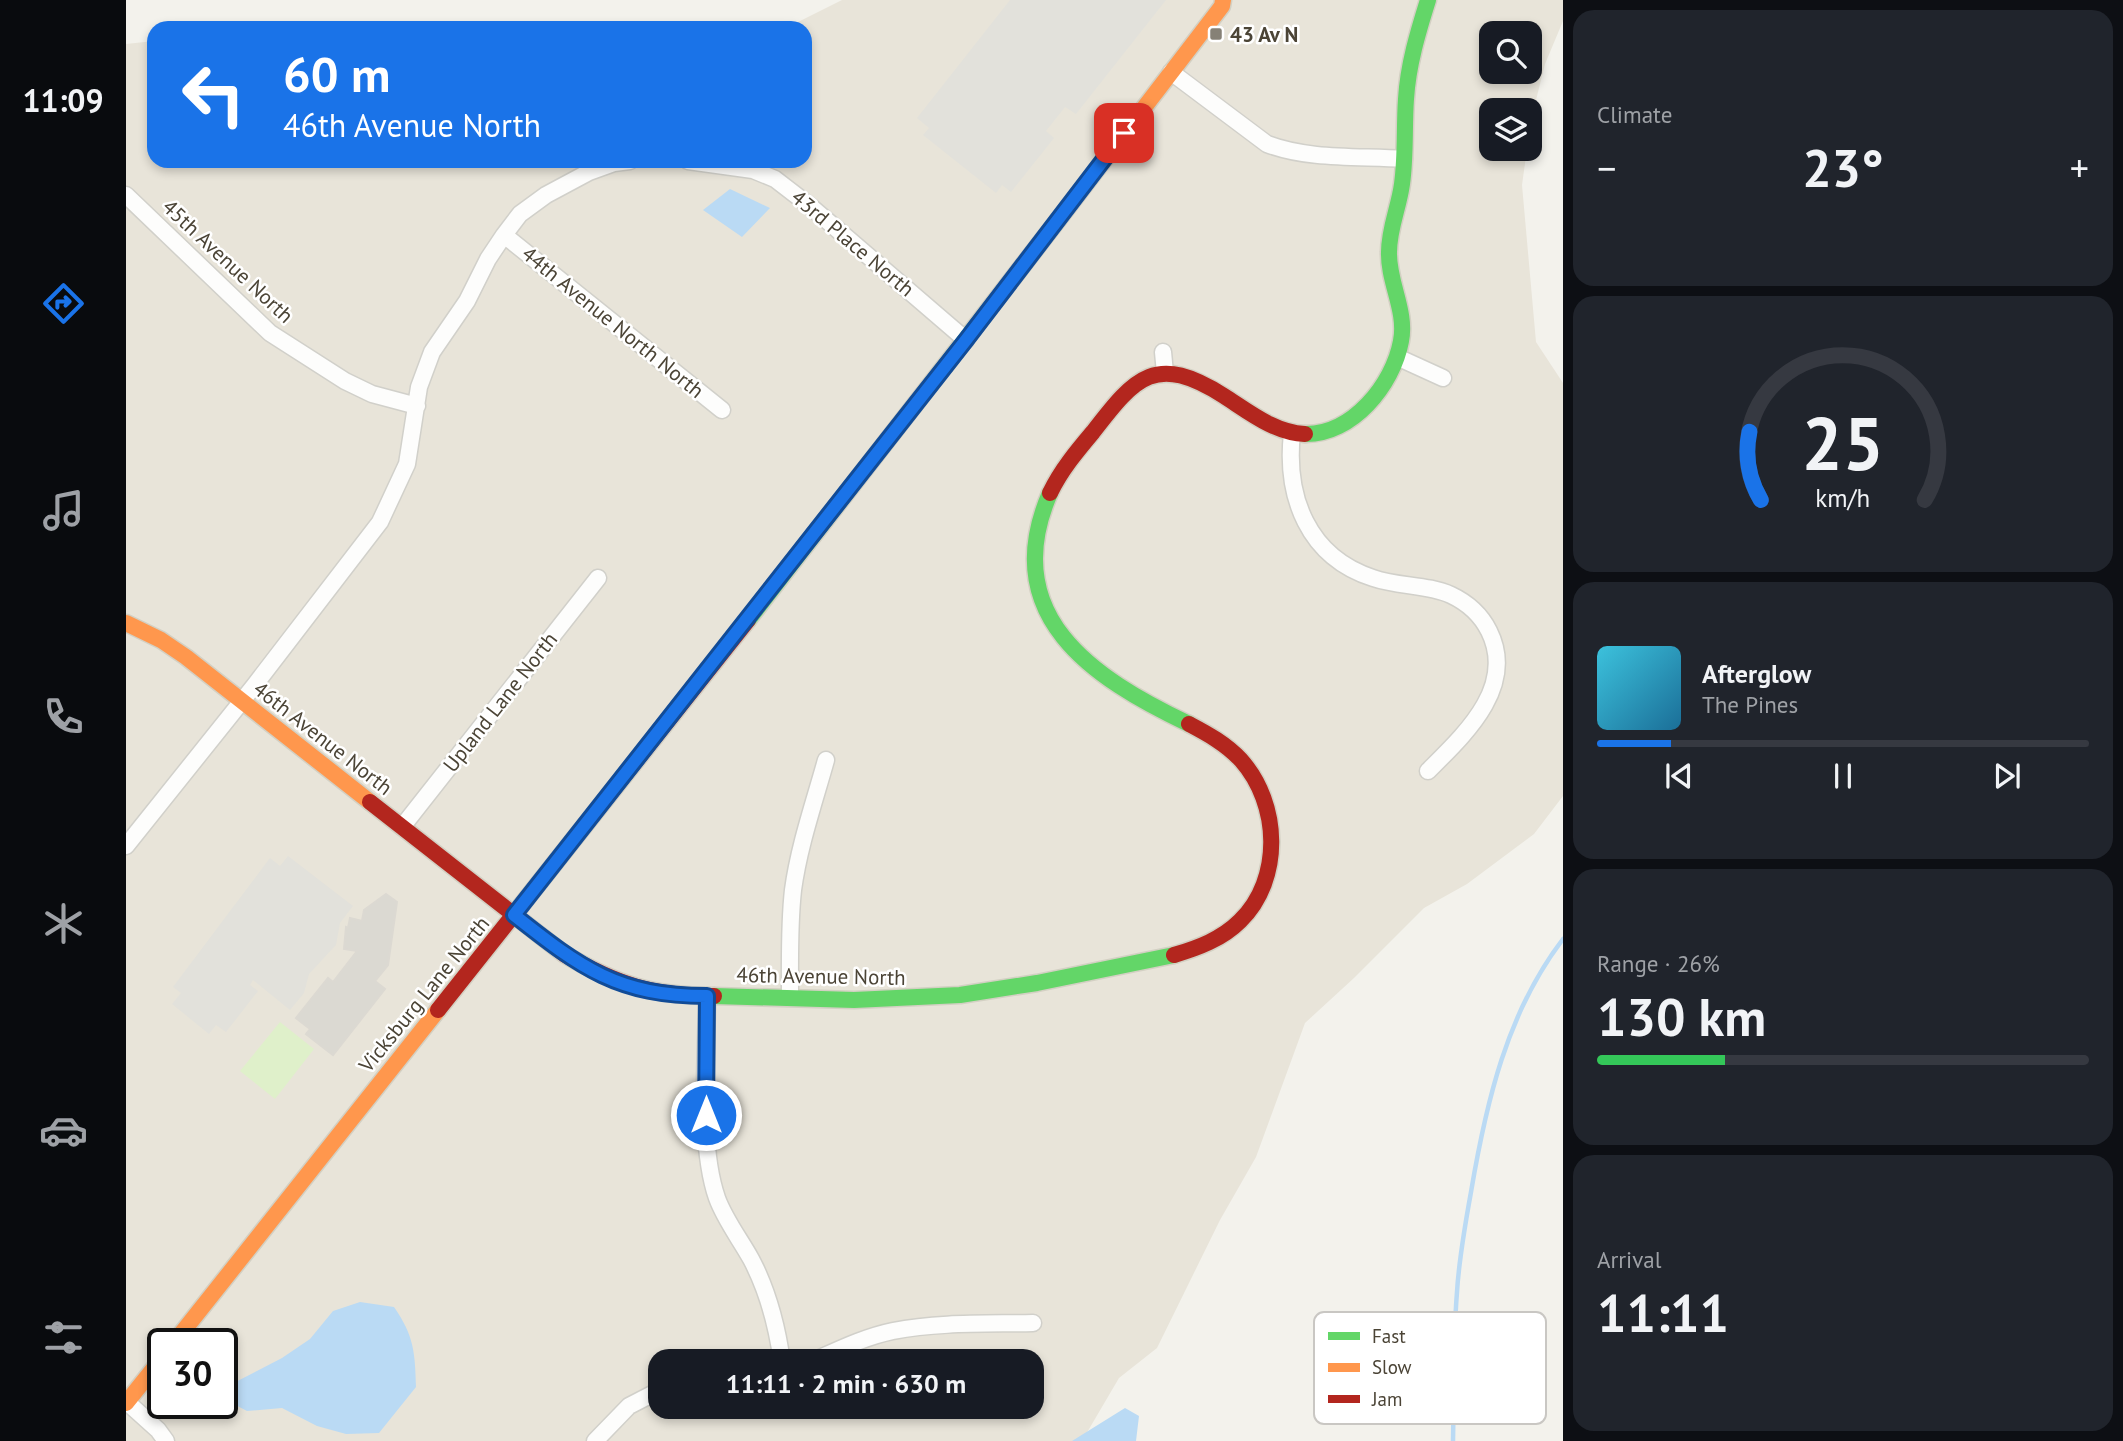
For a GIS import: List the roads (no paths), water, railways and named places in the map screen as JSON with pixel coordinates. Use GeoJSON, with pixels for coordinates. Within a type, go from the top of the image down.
{"type":"FeatureCollection","features":[{"type":"Feature","properties":{"kind":"street"},"geometry":{"type":"LineString","coordinates":[[1163,352],[1165,373],[1182,374],[1269,424],[1292,433],[1310,435],[1331,432],[1351,421],[1366,406],[1388,376],[1403,338],[1403,318],[1388,258],[1400,199],[1410,61],[1428,0]]}},
{"type":"Feature","properties":{"kind":"street","name":"Vicksburg Lane North"},"geometry":{"type":"LineString","coordinates":[[186,1328],[966,340],[1226,2]]}},
{"type":"Feature","properties":{"kind":"street"},"geometry":{"type":"LineString","coordinates":[[1171,72],[1267,144],[1296,152],[1404,159]]}},
{"type":"Feature","properties":{"kind":"street"},"geometry":{"type":"LineString","coordinates":[[126,846],[380,522],[407,464],[419,387],[432,352],[467,301],[488,259],[504,235],[520,214],[545,194],[600,168]]}},
{"type":"Feature","properties":{"kind":"street","name":"43rd Place North"},"geometry":{"type":"LineString","coordinates":[[739,168],[753,170],[775,179],[966,340]]}},
{"type":"Feature","properties":{"kind":"street","name":"45th Avenue North"},"geometry":{"type":"LineString","coordinates":[[126,195],[270,332],[345,381],[372,394],[417,406]]}},
{"type":"Feature","properties":{"kind":"street","name":"44th Avenue North North"},"geometry":{"type":"LineString","coordinates":[[504,235],[722,410]]}},
{"type":"Feature","properties":{"kind":"street"},"geometry":{"type":"LineString","coordinates":[[1397,357],[1443,378]]}},
{"type":"Feature","properties":{"kind":"street","name":"46th Avenue North"},"geometry":{"type":"LineString","coordinates":[[126,623],[161,640],[242,701],[564,954],[599,974],[647,991],[677,996],[790,998],[896,999],[959,996],[1022,986],[1185,952],[1212,942],[1236,925],[1253,906],[1265,882],[1271,858],[1272,832],[1268,808],[1259,786],[1245,765],[1227,746],[1110,682],[1072,650],[1046,613],[1038,585],[1035,545],[1037,526],[1046,498],[1062,472],[1119,397],[1146,376],[1165,373]]}},
{"type":"Feature","properties":{"kind":"street"},"geometry":{"type":"LineString","coordinates":[[1292,433],[1289,459],[1291,485],[1299,510],[1328,552],[1349,567],[1372,578],[1451,595],[1467,604],[1482,618],[1491,635],[1497,654],[1497,675],[1492,693],[1457,742],[1428,771]]}},
{"type":"Feature","properties":{"kind":"street","name":"Upland Lane North"},"geometry":{"type":"LineString","coordinates":[[402,827],[598,578]]}},
{"type":"Feature","properties":{"kind":"street"},"geometry":{"type":"LineString","coordinates":[[790,998],[793,890],[802,844],[826,760]]}},
{"type":"Feature","properties":{"kind":"street"},"geometry":{"type":"LineString","coordinates":[[707,996],[706,1132],[709,1170],[718,1200],[752,1261],[767,1296],[780,1349]]}},
{"type":"Feature","properties":{"kind":"street"},"geometry":{"type":"LineString","coordinates":[[841,1349],[859,1341],[924,1326],[1033,1323]]}},
{"type":"Feature","properties":{"kind":"street"},"geometry":{"type":"LineString","coordinates":[[147,1377],[126,1403],[158,1430],[166,1441]]}},
{"type":"Feature","properties":{"kind":"street"},"geometry":{"type":"LineString","coordinates":[[595,1441],[629,1406],[648,1396]]}},
{"type":"Feature","properties":{"kind":"water"},"geometry":{"type":"Polygon","coordinates":[[[730,189],[770,208],[742,237],[703,210],[730,189]]]}},
{"type":"Feature","properties":{"kind":"water"},"geometry":{"type":"Polygon","coordinates":[[[360,1302],[394,1307],[406,1327],[414,1354],[416,1387],[379,1433],[346,1434],[317,1426],[282,1408],[247,1411],[238,1406],[238,1381],[282,1358],[310,1339],[333,1311],[360,1302]]]}},
{"type":"Feature","properties":{"kind":"water"},"geometry":{"type":"Polygon","coordinates":[[[1125,1408],[1139,1416],[1136,1441],[1072,1441],[1125,1408]]]}},
{"type":"Feature","properties":{"kind":"waterway"},"geometry":{"type":"LineString","coordinates":[[1456,1312],[1464,1229],[1492,1092],[1513,1028],[1527,997],[1563,939]]}},
{"type":"Feature","properties":{"kind":"waterway"},"geometry":{"type":"LineString","coordinates":[[1453,1424],[1453,1441]]}},
{"type":"Feature","properties":{"kind":"place","name":"43 Av N"},"geometry":{"type":"Point","coordinates":[1216,34]}}]}
